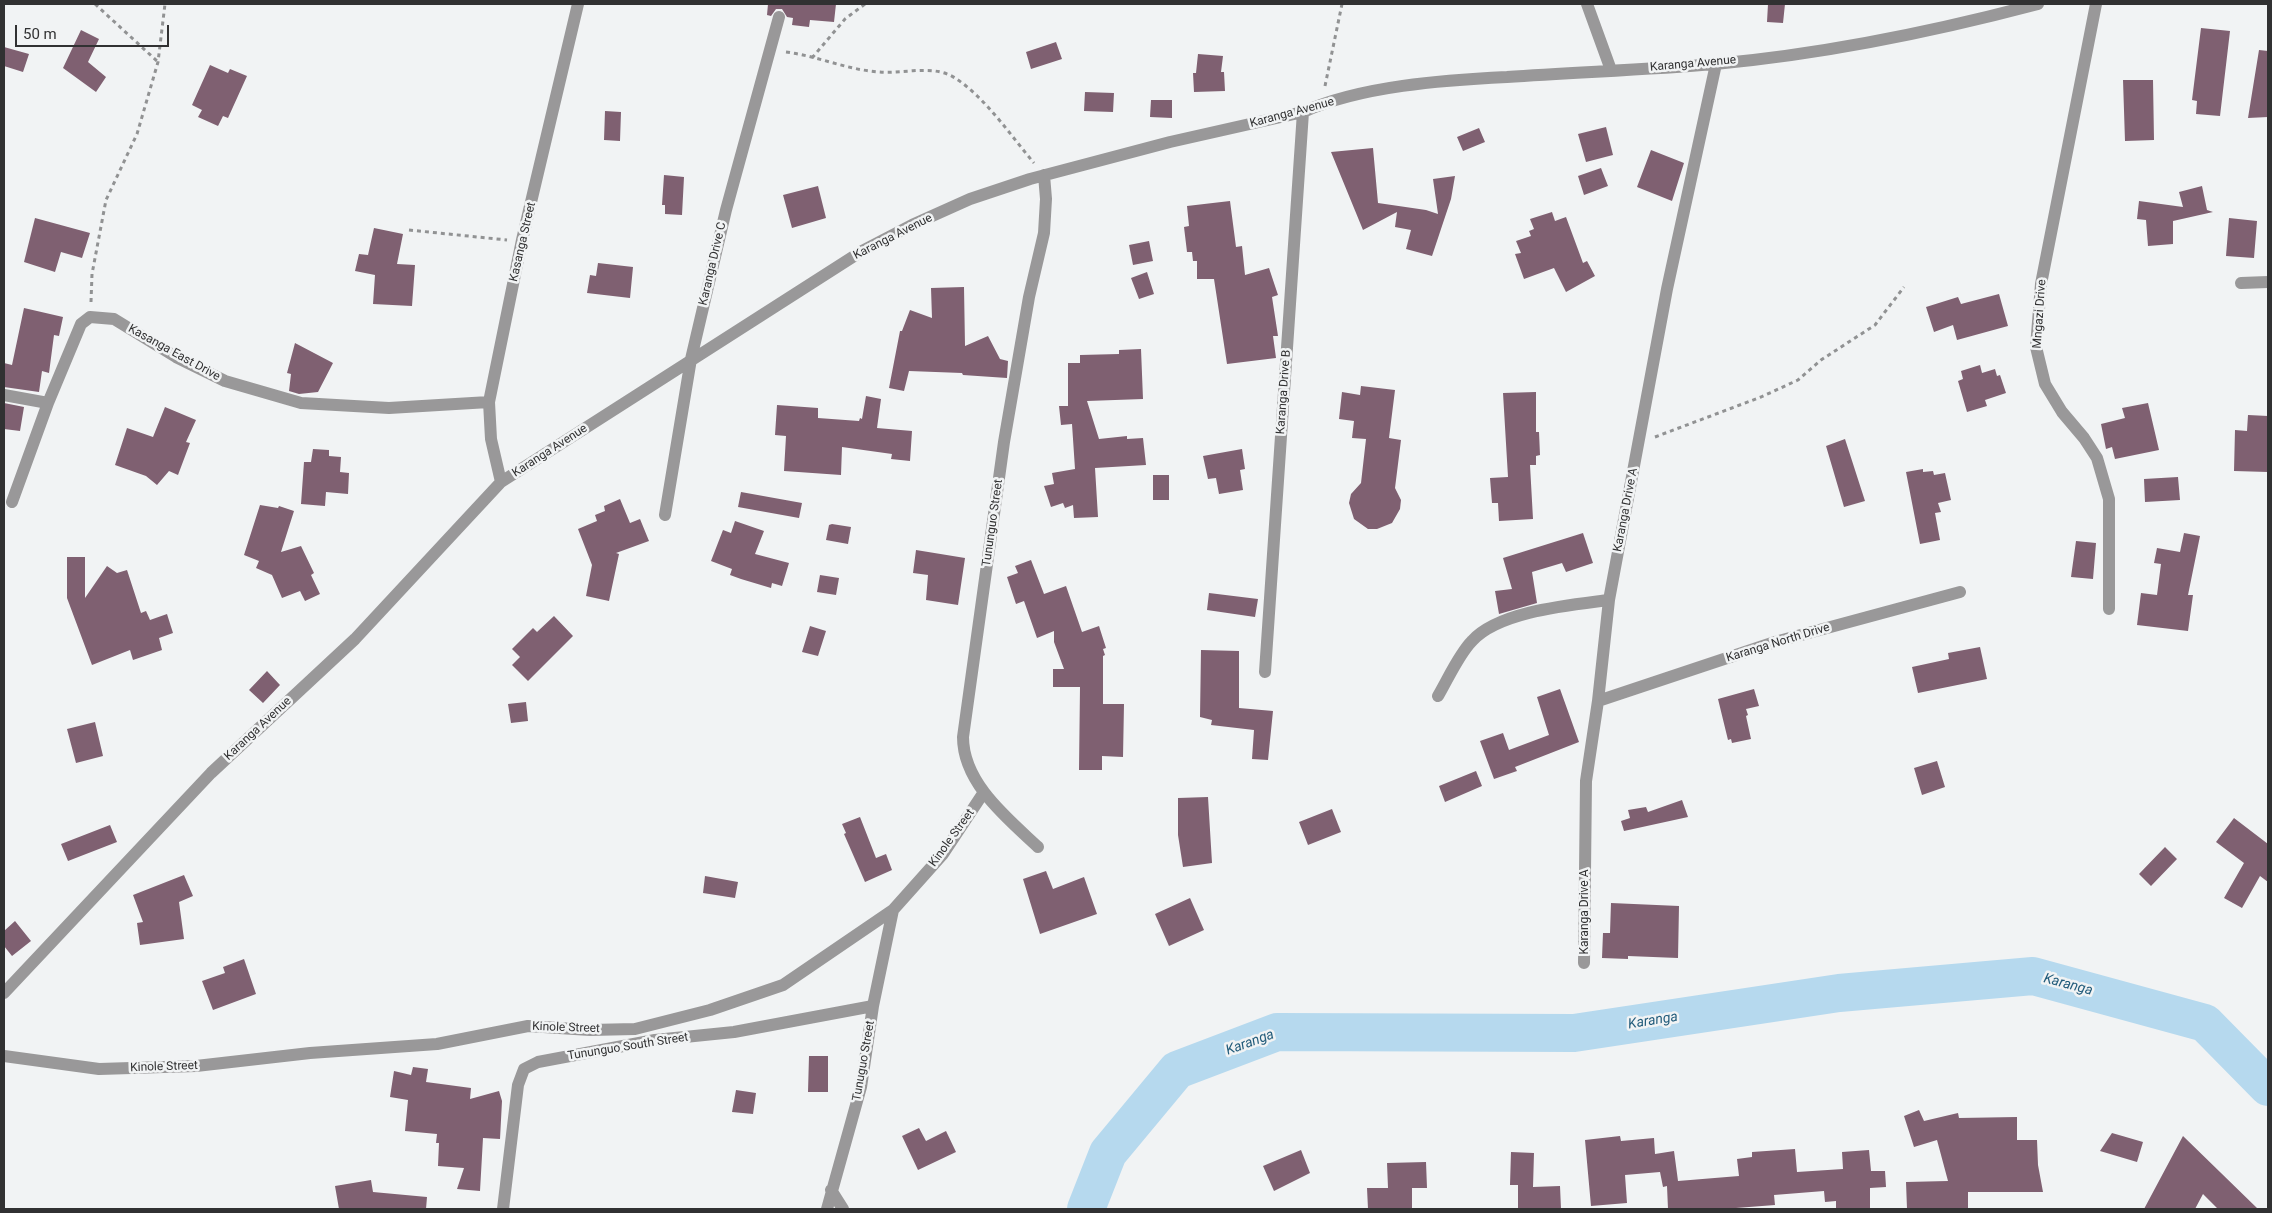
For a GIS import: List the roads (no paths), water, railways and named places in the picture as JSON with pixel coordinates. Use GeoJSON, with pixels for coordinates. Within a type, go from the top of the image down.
{"type":"FeatureCollection","features":[{"type":"Feature","properties":{"kind":"street","name":"Kasanga Street"},"geometry":{"type":"LineString","coordinates":[[501,482],[491,439],[489,402],[522,240],[578,4]]}},
{"type":"Feature","properties":{"kind":"street"},"geometry":{"type":"LineString","coordinates":[[1587,4],[1611,70]]}},
{"type":"Feature","properties":{"kind":"street","name":"Karanga Avenue"},"geometry":{"type":"LineString","coordinates":[[4,993],[211,772],[355,639],[501,482],[862,251],[970,199],[1044,175],[1170,142],[1303,112],[1321,104],[1408,85],[1716,64],[1858,46],[1958,25],[2038,4]]}},
{"type":"Feature","properties":{"kind":"street","name":"Mngazi Drive"},"geometry":{"type":"LineString","coordinates":[[2096,4],[2041,284],[2036,347],[2044,384],[2062,412],[2084,438],[2097,458],[2109,499],[2109,609]]}},
{"type":"Feature","properties":{"kind":"street","name":"Karanga Drive C"},"geometry":{"type":"LineString","coordinates":[[665,514],[691,359],[726,210],[779,18]]}},
{"type":"Feature","properties":{"kind":"street","name":"Karanga Drive A"},"geometry":{"type":"LineString","coordinates":[[1584,963],[1586,781],[1598,700],[1609,600],[1667,289],[1716,64]]}},
{"type":"Feature","properties":{"kind":"street","name":"Karanga Drive B"},"geometry":{"type":"LineString","coordinates":[[1265,672],[1303,112]]}},
{"type":"Feature","properties":{"kind":"street","name":"Tununguo Street"},"geometry":{"type":"LineString","coordinates":[[1038,847],[984,792],[966,765],[963,754],[963,738],[1004,442],[1029,297],[1044,233],[1046,199],[1044,175]]}},
{"type":"Feature","properties":{"kind":"street"},"geometry":{"type":"LineString","coordinates":[[2241,283],[2268,282]]}},
{"type":"Feature","properties":{"kind":"street","name":"Kasanga East Drive"},"geometry":{"type":"LineString","coordinates":[[48,403],[81,324],[90,317],[114,319],[176,357],[225,381],[300,404],[388,408],[489,402]]}},
{"type":"Feature","properties":{"kind":"street"},"geometry":{"type":"LineString","coordinates":[[4,395],[48,403],[12,502]]}},
{"type":"Feature","properties":{"kind":"street","name":"Karanga North Drive"},"geometry":{"type":"LineString","coordinates":[[1598,700],[1775,642],[1960,592]]}},
{"type":"Feature","properties":{"kind":"street"},"geometry":{"type":"LineString","coordinates":[[1438,696],[1472,640],[1502,621],[1552,607],[1609,600]]}},
{"type":"Feature","properties":{"kind":"street","name":"Kinole Street"},"geometry":{"type":"LineString","coordinates":[[4,1056],[99,1069],[196,1066],[310,1053],[437,1044],[528,1026],[590,1030],[634,1029],[710,1010],[783,985],[893,910],[943,854],[984,792]]}},
{"type":"Feature","properties":{"kind":"street","name":"Tunuguo Street"},"geometry":{"type":"LineString","coordinates":[[827,1209],[861,1087],[873,1006],[893,910]]}},
{"type":"Feature","properties":{"kind":"street","name":"Tununguo South Street"},"geometry":{"type":"LineString","coordinates":[[502,1209],[518,1085],[524,1069],[538,1062],[655,1040],[734,1032],[873,1006]]}},
{"type":"Feature","properties":{"kind":"street"},"geometry":{"type":"LineString","coordinates":[[831,1190],[843,1209]]}},
{"type":"Feature","properties":{"kind":"waterway","name":"Karanga"},"geometry":{"type":"LineString","coordinates":[[1086,1209],[1108,1153],[1177,1070],[1277,1032],[1574,1033],[1839,993],[2033,976],[2205,1023],[2268,1087]]}}]}
